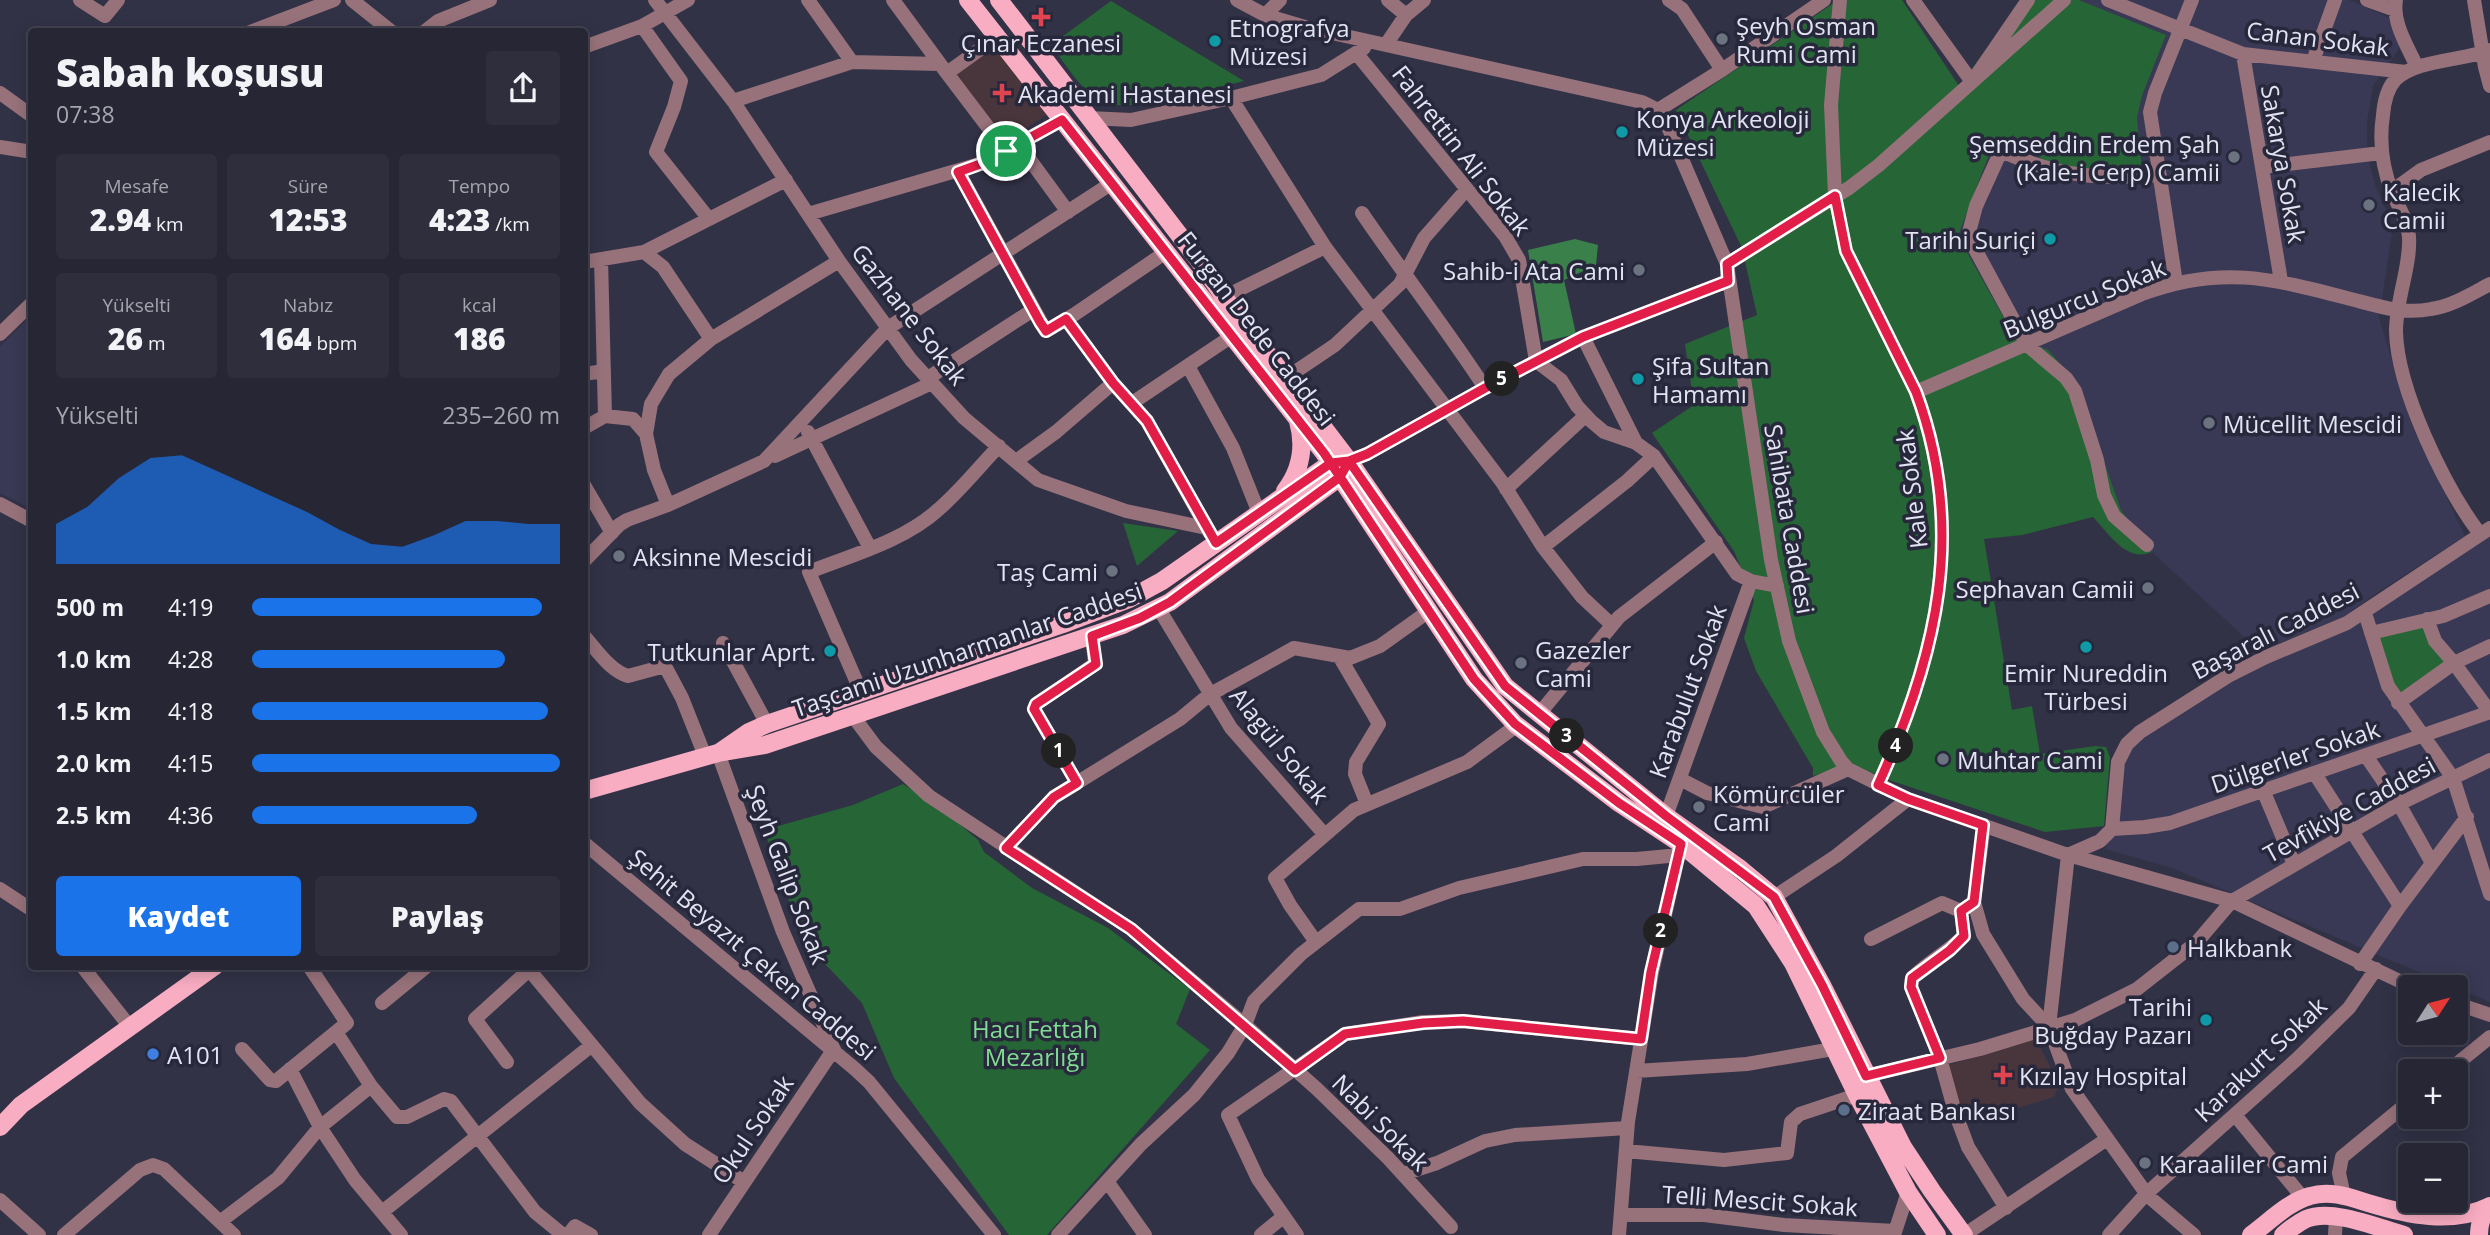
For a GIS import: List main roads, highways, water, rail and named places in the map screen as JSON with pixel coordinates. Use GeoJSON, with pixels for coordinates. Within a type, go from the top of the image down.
{"type":"FeatureCollection","features":[{"type":"Feature","properties":{"kind":"main road","name":"Furgan Dede Caddesi"},"geometry":{"type":"LineString","coordinates":[[968,0],[1297,418],[1340,467],[1505,686],[1666,816],[1774,897],[1822,985],[1903,1147],[1964,1235]]}},
{"type":"Feature","properties":{"kind":"main road","name":"Furgan Dede Caddesi"},"geometry":{"type":"LineString","coordinates":[[999,0],[1286,378],[1429,611],[1474,679],[1516,726],[1756,906],[1793,962],[1833,1049],[1908,1192],[1937,1235]]}},
{"type":"Feature","properties":{"kind":"main road"},"geometry":{"type":"LineString","coordinates":[[1278,499],[1293,480],[1300,459],[1302,439],[1297,418]]}},
{"type":"Feature","properties":{"kind":"main road","name":"Taşcami Uzunharmanlar Caddesi"},"geometry":{"type":"LineString","coordinates":[[712,755],[767,724],[1109,608],[1162,581],[1211,535],[1259,513],[1278,499],[1340,467]]}},
{"type":"Feature","properties":{"kind":"main road","name":"Taşcami Uzunharmanlar Caddesi"},"geometry":{"type":"LineString","coordinates":[[588,790],[712,755],[765,745],[1092,636],[1159,609],[1340,467]]}},
{"type":"Feature","properties":{"kind":"main road"},"geometry":{"type":"LineString","coordinates":[[0,1115],[21,1105],[209,970]]}},
{"type":"Feature","properties":{"kind":"main road"},"geometry":{"type":"LineString","coordinates":[[0,1127],[21,1105]]}},
{"type":"Feature","properties":{"kind":"main road"},"geometry":{"type":"LineString","coordinates":[[2251,1235],[2303,1198],[2321,1194],[2344,1196],[2428,1216],[2468,1215],[2490,1206]]}},
{"type":"Feature","properties":{"kind":"main road"},"geometry":{"type":"LineString","coordinates":[[2479,1235],[2479,1224],[2490,1206]]}},
{"type":"Feature","properties":{"kind":"main road"},"geometry":{"type":"LineString","coordinates":[[2283,1235],[2307,1219],[2321,1215],[2336,1216],[2404,1235]]}},
{"type":"Feature","properties":{"kind":"place","name":"Çınar Eczanesi"},"geometry":{"type":"Point","coordinates":[1041,17]}},
{"type":"Feature","properties":{"kind":"place","name":"Şeyh Osman Rumi Cami"},"geometry":{"type":"Point","coordinates":[1722,39]}},
{"type":"Feature","properties":{"kind":"place","name":"Etnografya Müzesi"},"geometry":{"type":"Point","coordinates":[1215,41]}},
{"type":"Feature","properties":{"kind":"place","name":"Akademi Hastanesi"},"geometry":{"type":"Point","coordinates":[1002,93]}},
{"type":"Feature","properties":{"kind":"place","name":"Konya Arkeoloji Müzesi"},"geometry":{"type":"Point","coordinates":[1622,132]}},
{"type":"Feature","properties":{"kind":"place","name":"Şemseddin Erdem Şah (Kale-i Cerp) Camii"},"geometry":{"type":"Point","coordinates":[2234,157]}},
{"type":"Feature","properties":{"kind":"place","name":"Kalecik Camii"},"geometry":{"type":"Point","coordinates":[2369,205]}},
{"type":"Feature","properties":{"kind":"place","name":"Tarihi Suriçi"},"geometry":{"type":"Point","coordinates":[2050,239]}},
{"type":"Feature","properties":{"kind":"place","name":"Sahib-i Ata Cami"},"geometry":{"type":"Point","coordinates":[1639,270]}},
{"type":"Feature","properties":{"kind":"place","name":"Şifa Sultan Hamamı"},"geometry":{"type":"Point","coordinates":[1638,379]}},
{"type":"Feature","properties":{"kind":"place","name":"Mücellit Mescidi"},"geometry":{"type":"Point","coordinates":[2209,423]}},
{"type":"Feature","properties":{"kind":"place","name":"Aksinne Mescidi"},"geometry":{"type":"Point","coordinates":[619,556]}},
{"type":"Feature","properties":{"kind":"place","name":"Taş Cami"},"geometry":{"type":"Point","coordinates":[1112,571]}},
{"type":"Feature","properties":{"kind":"place","name":"Sephavan Camii"},"geometry":{"type":"Point","coordinates":[2148,588]}},
{"type":"Feature","properties":{"kind":"place","name":"Emir Nureddin Türbesi"},"geometry":{"type":"Point","coordinates":[2086,647]}},
{"type":"Feature","properties":{"kind":"place","name":"Tutkunlar Aprt."},"geometry":{"type":"Point","coordinates":[830,651]}},
{"type":"Feature","properties":{"kind":"place","name":"Gazezler Cami"},"geometry":{"type":"Point","coordinates":[1521,663]}},
{"type":"Feature","properties":{"kind":"place","name":"Muhtar Cami"},"geometry":{"type":"Point","coordinates":[1943,759]}},
{"type":"Feature","properties":{"kind":"place","name":"Kömürcüler Cami"},"geometry":{"type":"Point","coordinates":[1699,807]}},
{"type":"Feature","properties":{"kind":"place","name":"Halkbank"},"geometry":{"type":"Point","coordinates":[2173,947]}},
{"type":"Feature","properties":{"kind":"place","name":"Tarihi Buğday Pazarı"},"geometry":{"type":"Point","coordinates":[2206,1020]}},
{"type":"Feature","properties":{"kind":"place","name":"A101"},"geometry":{"type":"Point","coordinates":[153,1054]}},
{"type":"Feature","properties":{"kind":"place","name":"Kızılay Hospital"},"geometry":{"type":"Point","coordinates":[2003,1075]}},
{"type":"Feature","properties":{"kind":"place","name":"Ziraat Bankası"},"geometry":{"type":"Point","coordinates":[1844,1110]}},
{"type":"Feature","properties":{"kind":"place","name":"Karaaliler Cami"},"geometry":{"type":"Point","coordinates":[2145,1163]}},
{"type":"Feature","properties":{"kind":"park label","name":"Hacı Fettah Mezarlığı"},"geometry":{"type":"Point","coordinates":[1035,1042]}}]}
